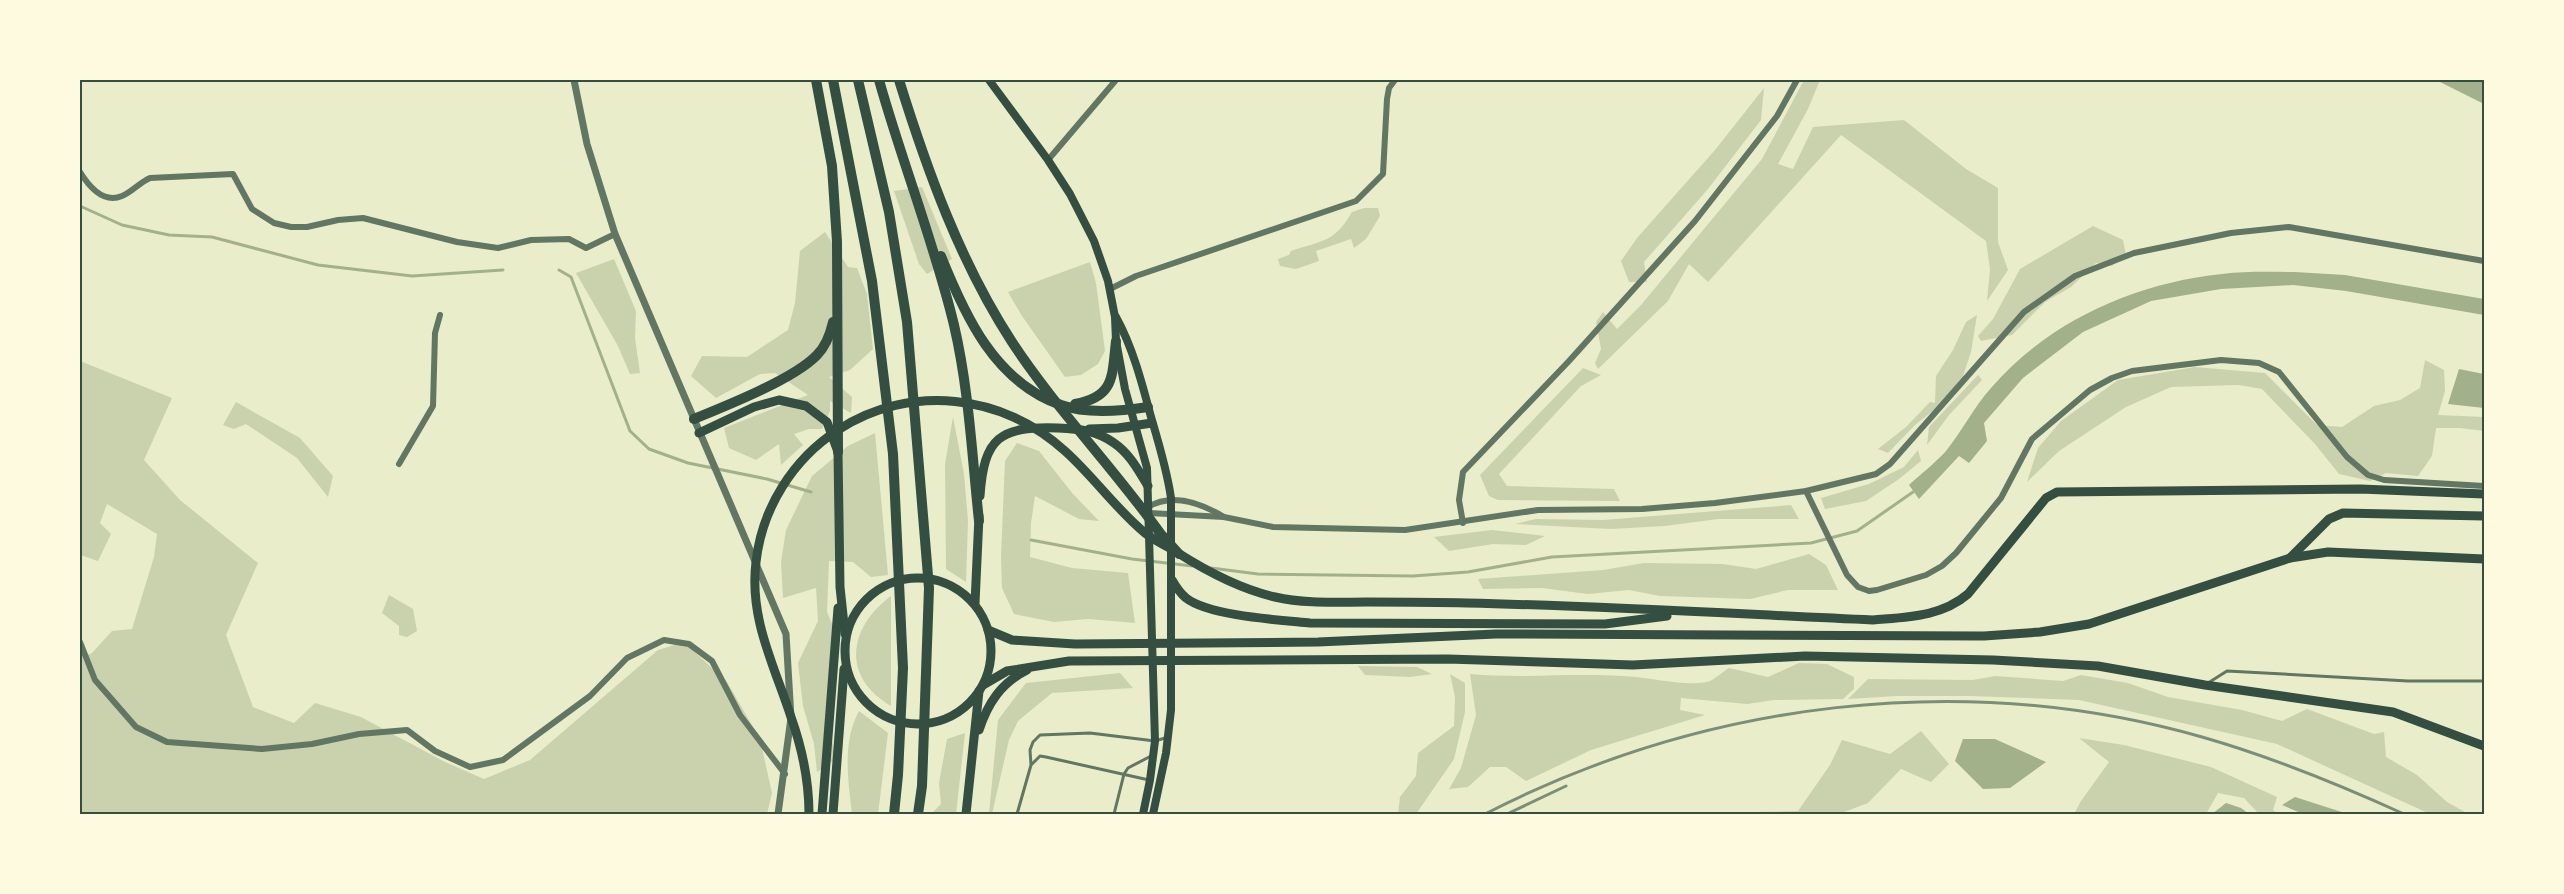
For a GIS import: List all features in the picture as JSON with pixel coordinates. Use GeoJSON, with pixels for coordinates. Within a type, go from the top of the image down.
{"type":"FeatureCollection","features":[{"type":"Feature","properties":{"kind":"highway"},"geometry":{"type":"LineString","coordinates":[[816,80],[832,166],[837,242],[838,452]]}},
{"type":"Feature","properties":{"kind":"highway"},"geometry":{"type":"LineString","coordinates":[[833,80],[872,281],[893,454],[903,668],[894,814]]}},
{"type":"Feature","properties":{"kind":"highway"},"geometry":{"type":"LineString","coordinates":[[858,80],[889,212],[907,322],[930,588],[922,786],[918,814]]}},
{"type":"Feature","properties":{"kind":"highway"},"geometry":{"type":"LineString","coordinates":[[879,80],[939,268],[958,346],[965,386],[979,521]]}},
{"type":"Feature","properties":{"kind":"highway"},"geometry":{"type":"LineString","coordinates":[[898,80],[941,202],[989,302],[1013,343],[1175,554]]}},
{"type":"Feature","properties":{"kind":"highway"},"geometry":{"type":"LineString","coordinates":[[907,169],[962,304],[984,345],[1019,381],[1063,406],[1108,411],[1148,407]]}},
{"type":"Feature","properties":{"kind":"highway"},"geometry":{"type":"LineString","coordinates":[[694,419],[746,397],[797,370],[817,356],[829,338],[837,306]]}},
{"type":"Feature","properties":{"kind":"highway"},"geometry":{"type":"LineString","coordinates":[[1063,406],[1092,400],[1104,393],[1112,376],[1116,341]]}},
{"type":"Feature","properties":{"kind":"main road"},"geometry":{"type":"LineString","coordinates":[[989,80],[1048,160],[1089,231],[1110,289],[1116,341],[1147,468],[1150,573],[1155,592],[1157,659],[1154,693],[1155,741],[1143,814]]}},
{"type":"Feature","properties":{"kind":"main road"},"geometry":{"type":"LineString","coordinates":[[1115,317],[1126,336],[1148,407],[1168,475],[1171,498],[1170,515],[1175,554],[1172,576],[1171,710],[1153,814]]}},
{"type":"Feature","properties":{"kind":"main road"},"geometry":{"type":"LineString","coordinates":[[699,433],[754,407],[778,400],[793,401],[806,406],[826,422],[838,452],[840,586],[845,657],[833,814]]}},
{"type":"Feature","properties":{"kind":"main road"},"geometry":{"type":"LineString","coordinates":[[809,814],[808,787],[801,748],[762,638],[755,600],[759,542],[773,502],[793,471],[829,436],[859,418],[915,401],[958,401],[996,409],[1027,423],[1057,443],[1146,534],[1175,554],[1207,572],[1247,588],[1274,597],[1320,603],[1461,603],[1873,620],[1939,612],[1955,606],[1968,594],[2046,498],[2057,492],[2360,489],[2484,494]]}},
{"type":"Feature","properties":{"kind":"main road"},"geometry":{"type":"LineString","coordinates":[[975,603],[982,467],[991,448],[1000,438],[1023,428],[1082,429],[1152,423]]}},
{"type":"Feature","properties":{"kind":"main road"},"geometry":{"type":"LineString","coordinates":[[1082,429],[1107,438],[1124,451],[1148,486]]}},
{"type":"Feature","properties":{"kind":"main road"},"geometry":{"type":"LineString","coordinates":[[2290,558],[2329,519],[2343,513],[2484,516]]}},
{"type":"Feature","properties":{"kind":"main road"},"geometry":{"type":"LineString","coordinates":[[988,630],[1012,640],[1024,642],[1122,644],[1227,644],[1496,634],[1984,636],[2040,632],[2089,624],[2290,558],[2328,552],[2484,559]]}},
{"type":"Feature","properties":{"kind":"main road"},"geometry":{"type":"LineString","coordinates":[[1172,576],[1179,591],[1188,600],[1215,609],[1310,623],[1605,624],[1694,613]]}},
{"type":"Feature","properties":{"kind":"main road"},"geometry":{"type":"LineString","coordinates":[[845,640],[851,621],[862,604],[882,587],[915,578],[938,580],[949,584],[975,603],[980,610],[988,630],[991,655],[981,688],[966,814]]}},
{"type":"Feature","properties":{"kind":"main road"},"geometry":{"type":"LineString","coordinates":[[822,814],[840,586]]}},
{"type":"Feature","properties":{"kind":"main road"},"geometry":{"type":"LineString","coordinates":[[1382,623],[1496,634]]}},
{"type":"Feature","properties":{"kind":"main road"},"geometry":{"type":"LineString","coordinates":[[845,657],[847,672],[858,694],[882,715],[894,721],[919,724],[944,719],[964,708],[981,688],[1007,671],[1069,661],[1448,659],[1634,665],[1805,656],[1993,660],[2098,666],[2205,685],[2392,712],[2484,745]]}},
{"type":"Feature","properties":{"kind":"main road"},"geometry":{"type":"LineString","coordinates":[[974,744],[985,712],[998,692],[1019,674],[1037,666]]}},
{"type":"Feature","properties":{"kind":"street"},"geometry":{"type":"LineString","coordinates":[[574,80],[587,144],[615,234],[786,634],[791,718],[778,814]]}},
{"type":"Feature","properties":{"kind":"street"},"geometry":{"type":"LineString","coordinates":[[1048,160],[1116,80]]}},
{"type":"Feature","properties":{"kind":"street"},"geometry":{"type":"LineString","coordinates":[[1110,289],[1136,276],[1356,201],[1383,174],[1388,95],[1395,80]]}},
{"type":"Feature","properties":{"kind":"street"},"geometry":{"type":"LineString","coordinates":[[1463,523],[1460,500],[1463,472],[1569,361],[1695,221],[1777,116],[1797,80]]}},
{"type":"Feature","properties":{"kind":"street"},"geometry":{"type":"LineString","coordinates":[[80,172],[88,186],[104,196],[114,198],[150,178],[232,174],[252,209],[274,223],[291,227],[307,227],[338,220],[363,218],[457,242],[498,248],[546,239],[569,239],[586,248],[615,234]]}},
{"type":"Feature","properties":{"kind":"street"},"geometry":{"type":"LineString","coordinates":[[1149,510],[1170,515],[1224,517],[1273,527],[1405,530],[1538,510],[1642,509],[1715,503],[1806,491],[1876,474],[1883,469],[1900,453],[2024,312],[2075,276],[2134,253],[2231,233],[2289,227],[2484,261]]}},
{"type":"Feature","properties":{"kind":"street"},"geometry":{"type":"LineString","coordinates":[[399,464],[433,406],[435,333],[440,315]]}},
{"type":"Feature","properties":{"kind":"street"},"geometry":{"type":"LineString","coordinates":[[1806,491],[1847,575],[1864,590],[1877,590],[1926,575],[1942,566],[1956,553],[2001,498],[2032,439],[2090,390],[2112,378],[2132,371],[2221,360],[2265,365],[2285,377],[2347,457],[2368,475],[2384,480],[2484,486]]}},
{"type":"Feature","properties":{"kind":"street"},"geometry":{"type":"LineString","coordinates":[[1149,510],[1158,501],[1171,498],[1205,507],[1224,517]]}},
{"type":"Feature","properties":{"kind":"street"},"geometry":{"type":"LineString","coordinates":[[80,642],[95,680],[136,727],[167,742],[262,749],[312,744],[359,734],[406,730],[435,751],[470,768],[503,760],[590,696],[627,658],[664,640],[689,644],[712,661],[740,715],[785,774]]}},
{"type":"Feature","properties":{"kind":"lane"},"geometry":{"type":"LineString","coordinates":[[2205,685],[2227,671],[2408,681],[2484,681]]}},
{"type":"Feature","properties":{"kind":"lane"},"geometry":{"type":"LineString","coordinates":[[1017,814],[1031,765],[1030,750],[1033,742],[1040,735],[1107,734],[1155,741],[1165,738],[1168,734]]}},
{"type":"Feature","properties":{"kind":"lane"},"geometry":{"type":"LineString","coordinates":[[1114,814],[1124,774],[1128,768],[1154,753]]}},
{"type":"Feature","properties":{"kind":"lane"},"geometry":{"type":"LineString","coordinates":[[1031,765],[1040,756],[1150,780]]}},
{"type":"Feature","properties":{"kind":"shaded area"},"geometry":{"type":"Polygon","coordinates":[[[1804,80],[1820,80],[1808,109],[1778,164],[1793,169],[1813,127],[1904,120],[1966,169],[1998,188],[1998,242],[2008,270],[1987,301],[1990,269],[1986,241],[1841,135],[1708,282],[1689,264],[1668,301],[1598,369],[1595,363],[1601,349],[1596,322],[1603,312],[1617,329],[1641,305],[1762,159],[1804,80]]]}},
{"type":"Feature","properties":{"kind":"shaded area"},"geometry":{"type":"Polygon","coordinates":[[[2437,80],[2484,80],[2484,104],[2442,83],[2437,80]]]}},
{"type":"Feature","properties":{"kind":"shaded area"},"geometry":{"type":"Polygon","coordinates":[[[1764,88],[1761,120],[1708,189],[1644,262],[1647,282],[1629,282],[1621,261],[1637,238],[1715,150],[1764,88]]]}},
{"type":"Feature","properties":{"kind":"shaded area"},"geometry":{"type":"Polygon","coordinates":[[[922,187],[952,259],[927,274],[919,264],[894,191],[922,187]]]}},
{"type":"Feature","properties":{"kind":"shaded area"},"geometry":{"type":"Polygon","coordinates":[[[1364,208],[1378,208],[1380,216],[1366,239],[1354,248],[1351,239],[1316,251],[1319,261],[1296,269],[1280,266],[1278,259],[1289,255],[1291,251],[1327,239],[1339,230],[1352,212],[1364,208]]]}},
{"type":"Feature","properties":{"kind":"shaded area"},"geometry":{"type":"Polygon","coordinates":[[[2093,226],[2123,240],[2126,255],[2112,266],[2096,263],[2071,287],[2045,302],[2012,335],[1981,341],[1978,336],[1993,319],[2020,269],[2093,226]]]}},
{"type":"Feature","properties":{"kind":"shaded area"},"geometry":{"type":"Polygon","coordinates":[[[825,232],[848,267],[857,268],[867,294],[873,349],[850,370],[829,377],[852,397],[851,413],[830,401],[830,411],[822,429],[809,429],[794,434],[803,445],[781,465],[779,444],[756,460],[729,448],[724,428],[808,395],[775,373],[760,374],[716,398],[691,376],[702,356],[747,357],[788,330],[795,303],[800,251],[825,232]]]}},
{"type":"Feature","properties":{"kind":"shaded area"},"geometry":{"type":"Polygon","coordinates":[[[614,259],[636,311],[635,338],[640,373],[630,374],[618,346],[576,273],[614,259]]]}},
{"type":"Feature","properties":{"kind":"shaded area"},"geometry":{"type":"Polygon","coordinates":[[[1090,262],[1096,283],[1105,351],[1098,364],[1081,375],[1065,377],[1008,292],[1090,262]]]}},
{"type":"Feature","properties":{"kind":"shaded area"},"geometry":{"type":"Polygon","coordinates":[[[2240,272],[2345,275],[2484,299],[2484,315],[2346,291],[2293,285],[2221,289],[2151,301],[2083,332],[2023,378],[1984,423],[1987,441],[1969,463],[1959,456],[1919,499],[1909,485],[1946,451],[1985,395],[2014,364],[2039,343],[2067,325],[2126,296],[2157,286],[2240,272]]]}},
{"type":"Feature","properties":{"kind":"shaded area"},"geometry":{"type":"Polygon","coordinates":[[[1977,315],[1971,352],[1962,379],[1935,409],[1915,425],[1888,453],[1878,449],[1906,427],[1930,402],[1935,403],[1936,376],[1953,350],[1966,322],[1977,315]]]}},
{"type":"Feature","properties":{"kind":"shaded area"},"geometry":{"type":"Polygon","coordinates":[[[2425,360],[2444,370],[2445,391],[2438,415],[2484,417],[2484,431],[2436,428],[2432,456],[2418,476],[2386,473],[2370,481],[2339,474],[2315,444],[2262,389],[2239,385],[2171,387],[2126,407],[2059,451],[2027,482],[2038,448],[2061,421],[2118,380],[2195,367],[2265,373],[2317,425],[2342,427],[2374,406],[2400,400],[2420,388],[2425,360]]]}},
{"type":"Feature","properties":{"kind":"shaded area"},"geometry":{"type":"Polygon","coordinates":[[[80,361],[172,398],[144,460],[180,500],[258,563],[226,635],[253,707],[294,723],[315,703],[361,717],[445,762],[484,779],[530,760],[658,650],[684,642],[727,682],[760,739],[772,793],[767,814],[80,814],[80,655],[91,654],[112,631],[132,629],[154,557],[157,534],[107,504],[100,523],[111,534],[98,561],[80,555],[80,361]]]}},
{"type":"Feature","properties":{"kind":"shaded area"},"geometry":{"type":"Polygon","coordinates":[[[1583,368],[1601,375],[1581,386],[1499,474],[1507,486],[1614,489],[1620,501],[1498,500],[1489,496],[1480,475],[1583,368]]]}},
{"type":"Feature","properties":{"kind":"shaded area"},"geometry":{"type":"Polygon","coordinates":[[[2459,369],[2484,374],[2484,408],[2448,404],[2459,369]]]}},
{"type":"Feature","properties":{"kind":"shaded area"},"geometry":{"type":"Polygon","coordinates":[[[1978,375],[1982,380],[1949,415],[1927,445],[1929,427],[1978,375]]]}},
{"type":"Feature","properties":{"kind":"shaded area"},"geometry":{"type":"Polygon","coordinates":[[[236,402],[300,438],[333,476],[328,497],[297,458],[246,424],[234,429],[223,425],[236,402]]]}},
{"type":"Feature","properties":{"kind":"shaded area"},"geometry":{"type":"Polygon","coordinates":[[[953,417],[964,474],[968,521],[966,582],[946,569],[945,464],[953,417]]]}},
{"type":"Feature","properties":{"kind":"shaded area"},"geometry":{"type":"Polygon","coordinates":[[[875,433],[888,575],[871,577],[853,562],[829,561],[827,612],[837,636],[837,677],[827,702],[835,760],[817,772],[814,744],[803,706],[798,663],[818,621],[816,588],[783,598],[781,562],[786,530],[812,476],[848,446],[875,433]]]}},
{"type":"Feature","properties":{"kind":"shaded area"},"geometry":{"type":"Polygon","coordinates":[[[1017,443],[1039,451],[1073,494],[1099,521],[1079,519],[1035,496],[1030,557],[1072,568],[1128,573],[1135,623],[1088,619],[1054,622],[1014,614],[1002,588],[1001,557],[1005,461],[1017,443]]]}},
{"type":"Feature","properties":{"kind":"shaded area"},"geometry":{"type":"Polygon","coordinates":[[[1918,450],[1921,461],[1866,501],[1825,509],[1821,498],[1869,484],[1904,467],[1918,450]]]}},
{"type":"Feature","properties":{"kind":"shaded area"},"geometry":{"type":"Polygon","coordinates":[[[1791,505],[1799,519],[1718,519],[1665,526],[1611,529],[1515,524],[1536,519],[1603,520],[1791,505]]]}},
{"type":"Feature","properties":{"kind":"shaded area"},"geometry":{"type":"Polygon","coordinates":[[[1492,530],[1545,536],[1526,545],[1493,544],[1449,551],[1434,537],[1492,530]]]}},
{"type":"Feature","properties":{"kind":"shaded area"},"geometry":{"type":"Polygon","coordinates":[[[1809,554],[1826,565],[1838,590],[1788,590],[1750,599],[1660,596],[1629,590],[1588,594],[1542,588],[1483,589],[1478,579],[1603,570],[1644,563],[1723,564],[1756,569],[1809,554]]]}},
{"type":"Feature","properties":{"kind":"shaded area"},"geometry":{"type":"Polygon","coordinates":[[[389,595],[413,609],[417,631],[407,637],[399,635],[399,626],[382,613],[389,595]]]}},
{"type":"Feature","properties":{"kind":"shaded area"},"geometry":{"type":"Polygon","coordinates":[[[891,596],[891,706],[875,694],[864,681],[858,667],[856,652],[859,637],[866,623],[891,596]]]}},
{"type":"Feature","properties":{"kind":"shaded area"},"geometry":{"type":"Polygon","coordinates":[[[1799,663],[1827,664],[1854,677],[1854,689],[1843,699],[1774,700],[1747,704],[1681,698],[1680,710],[1705,715],[1591,750],[1526,781],[1506,767],[1490,767],[1468,787],[1449,789],[1461,768],[1476,715],[1470,674],[1615,676],[1702,683],[1710,681],[1729,668],[1768,677],[1799,663]]]}},
{"type":"Feature","properties":{"kind":"shaded area"},"geometry":{"type":"Polygon","coordinates":[[[1358,666],[1417,667],[1432,674],[1410,677],[1365,675],[1358,666]]]}},
{"type":"Feature","properties":{"kind":"shaded area"},"geometry":{"type":"Polygon","coordinates":[[[1120,673],[1133,688],[1052,693],[1018,721],[1009,740],[992,814],[989,814],[998,720],[1026,683],[1120,673]]]}},
{"type":"Feature","properties":{"kind":"shaded area"},"geometry":{"type":"Polygon","coordinates":[[[1450,674],[1465,683],[1465,712],[1454,759],[1416,814],[1398,814],[1400,797],[1416,776],[1418,753],[1454,726],[1455,697],[1450,674]]]}},
{"type":"Feature","properties":{"kind":"shaded area"},"geometry":{"type":"Polygon","coordinates":[[[2081,675],[2128,683],[2168,697],[2242,710],[2282,721],[2307,709],[2374,734],[2384,732],[2386,757],[2417,775],[2447,802],[2465,812],[2430,814],[2277,744],[2079,700],[1970,696],[1848,699],[1868,679],[1973,680],[1995,676],[2063,681],[2081,675]]]}},
{"type":"Feature","properties":{"kind":"shaded area"},"geometry":{"type":"Polygon","coordinates":[[[859,711],[888,733],[878,814],[852,814],[848,748],[859,711]]]}},
{"type":"Feature","properties":{"kind":"shaded area"},"geometry":{"type":"Polygon","coordinates":[[[1921,731],[1949,764],[1931,782],[1901,769],[1868,803],[1839,814],[1754,814],[1756,812],[1798,811],[1830,765],[1842,740],[1890,754],[1921,731]]]}},
{"type":"Feature","properties":{"kind":"shaded area"},"geometry":{"type":"Polygon","coordinates":[[[965,733],[956,814],[931,814],[941,804],[939,783],[947,739],[965,733]]]}},
{"type":"Feature","properties":{"kind":"shaded area"},"geometry":{"type":"Polygon","coordinates":[[[2079,738],[2124,745],[2211,767],[2277,797],[2273,810],[2278,814],[2259,814],[2244,798],[2218,793],[2206,814],[2074,814],[2109,762],[2079,738]]]}},
{"type":"Feature","properties":{"kind":"shaded area"},"geometry":{"type":"Polygon","coordinates":[[[1963,739],[1995,739],[2046,762],[2010,788],[1983,789],[1955,761],[1963,739]]]}},
{"type":"Feature","properties":{"kind":"shaded area"},"geometry":{"type":"Polygon","coordinates":[[[2295,797],[2348,814],[2303,814],[2282,805],[2295,797]]]}},
{"type":"Feature","properties":{"kind":"shaded area"},"geometry":{"type":"Polygon","coordinates":[[[2226,803],[2241,808],[2249,814],[2212,814],[2226,803]]]}},
{"type":"Feature","properties":{"kind":"waterway"},"geometry":{"type":"LineString","coordinates":[[80,206],[122,225],[169,235],[212,237],[318,265],[412,276],[503,270]]}},
{"type":"Feature","properties":{"kind":"waterway"},"geometry":{"type":"LineString","coordinates":[[559,270],[571,277],[630,431],[649,449],[688,463],[767,479],[811,492]]}},
{"type":"Feature","properties":{"kind":"waterway"},"geometry":{"type":"LineString","coordinates":[[1211,568],[1258,574],[1413,576],[1468,572],[1552,557],[1811,543],[1857,531],[1913,492]]}},
{"type":"Feature","properties":{"kind":"waterway"},"geometry":{"type":"LineString","coordinates":[[1031,540],[1132,559],[1192,566]]}},
{"type":"Feature","properties":{"kind":"railway"},"geometry":{"type":"LineString","coordinates":[[1485,814],[1569,775],[1656,745],[1746,722],[1836,708],[1928,702],[2020,704],[2112,716],[2202,737],[2304,772],[2404,814]]}},
{"type":"Feature","properties":{"kind":"railway"},"geometry":{"type":"LineString","coordinates":[[1507,814],[1566,786]]}}]}
